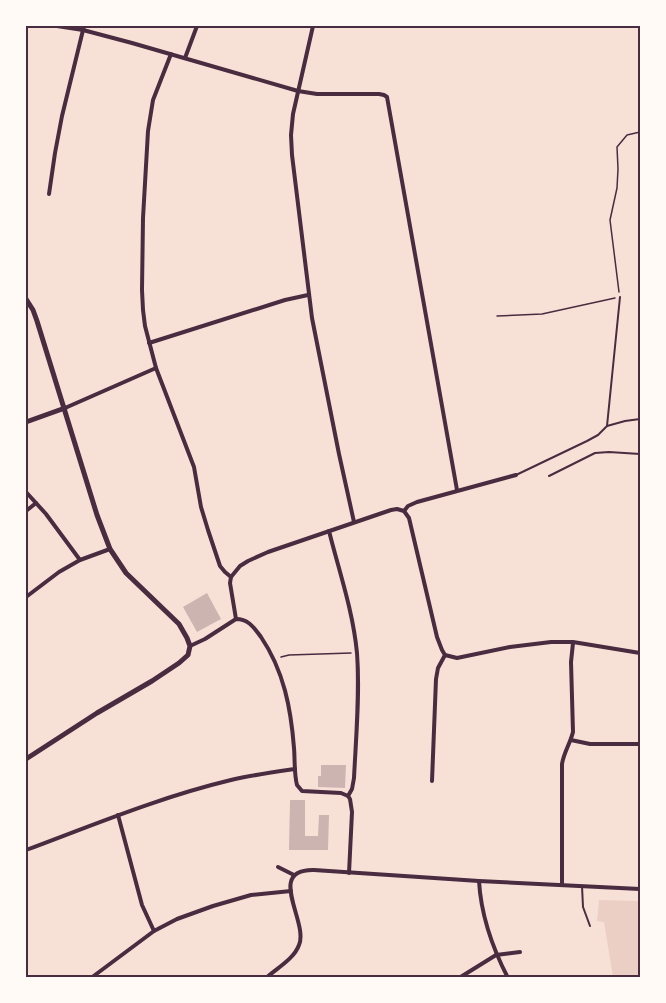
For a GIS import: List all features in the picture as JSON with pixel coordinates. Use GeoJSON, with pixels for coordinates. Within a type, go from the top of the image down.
{"type":"FeatureCollection","features":[{"type":"Feature","properties":{"kind":"street"},"geometry":{"type":"LineString","coordinates":[[57,26],[83,28],[213,68],[298,91],[317,94],[379,94],[387,97],[457,490]]}},
{"type":"Feature","properties":{"kind":"street"},"geometry":{"type":"LineString","coordinates":[[185,58],[197,26]]}},
{"type":"Feature","properties":{"kind":"street"},"geometry":{"type":"LineString","coordinates":[[313,26],[293,114],[292,155],[308,294],[354,522]]}},
{"type":"Feature","properties":{"kind":"street"},"geometry":{"type":"LineString","coordinates":[[49,194],[62,116],[83,28]]}},
{"type":"Feature","properties":{"kind":"street"},"geometry":{"type":"LineString","coordinates":[[171,54],[153,100],[147,142],[143,200],[142,290],[145,326],[156,368],[189,453],[208,531],[220,566],[231,577]]}},
{"type":"Feature","properties":{"kind":"street"},"geometry":{"type":"LineString","coordinates":[[149,343],[308,294]]}},
{"type":"Feature","properties":{"kind":"street"},"geometry":{"type":"LineString","coordinates":[[26,299],[37,321],[97,515],[110,549],[126,573],[178,624],[190,646],[188,655],[179,663],[26,759]]}},
{"type":"Feature","properties":{"kind":"street"},"geometry":{"type":"LineString","coordinates":[[26,422],[65,408],[156,368]]}},
{"type":"Feature","properties":{"kind":"street"},"geometry":{"type":"LineString","coordinates":[[404,511],[408,506],[417,502],[516,475]]}},
{"type":"Feature","properties":{"kind":"street"},"geometry":{"type":"LineString","coordinates":[[26,492],[60,530],[80,560]]}},
{"type":"Feature","properties":{"kind":"street"},"geometry":{"type":"LineString","coordinates":[[26,511],[36,503]]}},
{"type":"Feature","properties":{"kind":"street"},"geometry":{"type":"LineString","coordinates":[[236,619],[230,587],[231,577],[240,566],[280,548],[397,509],[404,511],[410,522],[440,644],[445,655]]}},
{"type":"Feature","properties":{"kind":"street"},"geometry":{"type":"LineString","coordinates":[[329,531],[348,601],[357,652],[354,778],[348,796]]}},
{"type":"Feature","properties":{"kind":"street"},"geometry":{"type":"LineString","coordinates":[[26,597],[59,572],[80,560],[110,549]]}},
{"type":"Feature","properties":{"kind":"street"},"geometry":{"type":"LineString","coordinates":[[190,646],[236,619],[251,624],[275,660],[282,680],[292,726],[297,785],[302,791],[341,793],[348,796],[351,803],[349,873]]}},
{"type":"Feature","properties":{"kind":"street"},"geometry":{"type":"LineString","coordinates":[[445,655],[457,658],[560,641],[640,653]]}},
{"type":"Feature","properties":{"kind":"street"},"geometry":{"type":"LineString","coordinates":[[562,885],[562,764],[563,755],[571,740],[573,723],[571,662],[573,642]]}},
{"type":"Feature","properties":{"kind":"street"},"geometry":{"type":"LineString","coordinates":[[432,781],[436,678],[445,655]]}},
{"type":"Feature","properties":{"kind":"street"},"geometry":{"type":"LineString","coordinates":[[571,740],[590,744],[640,744]]}},
{"type":"Feature","properties":{"kind":"street"},"geometry":{"type":"LineString","coordinates":[[26,850],[167,797],[231,780],[295,769]]}},
{"type":"Feature","properties":{"kind":"street"},"geometry":{"type":"LineString","coordinates":[[118,815],[142,905],[154,931]]}},
{"type":"Feature","properties":{"kind":"street"},"geometry":{"type":"LineString","coordinates":[[278,867],[294,875]]}},
{"type":"Feature","properties":{"kind":"street"},"geometry":{"type":"LineString","coordinates":[[266,978],[296,952],[300,944],[301,932],[291,891],[294,875],[298,872],[307,870],[640,889]]}},
{"type":"Feature","properties":{"kind":"street"},"geometry":{"type":"LineString","coordinates":[[479,881],[483,914],[496,955],[508,978]]}},
{"type":"Feature","properties":{"kind":"street"},"geometry":{"type":"LineString","coordinates":[[91,978],[154,931],[177,919],[213,906],[258,894],[291,891]]}},
{"type":"Feature","properties":{"kind":"street"},"geometry":{"type":"LineString","coordinates":[[459,978],[496,955],[520,952]]}},
{"type":"Feature","properties":{"kind":"lane"},"geometry":{"type":"LineString","coordinates":[[607,426],[620,297]]}},
{"type":"Feature","properties":{"kind":"lane"},"geometry":{"type":"LineString","coordinates":[[516,475],[587,441],[607,426],[640,419]]}},
{"type":"Feature","properties":{"kind":"lane"},"geometry":{"type":"LineString","coordinates":[[549,476],[595,453],[640,454]]}},
{"type":"Feature","properties":{"kind":"lane"},"geometry":{"type":"LineString","coordinates":[[582,886],[583,907],[590,926]]}},
{"type":"Feature","properties":{"kind":"path"},"geometry":{"type":"LineString","coordinates":[[497,316],[542,314],[620,297],[610,220],[617,188],[617,147],[627,135],[640,132]]}},
{"type":"Feature","properties":{"kind":"path"},"geometry":{"type":"LineString","coordinates":[[275,660],[289,656],[357,652]]}},
{"type":"Feature","properties":{"kind":"shaded area"},"geometry":{"type":"Polygon","coordinates":[[[599,900],[640,901],[640,977],[613,977],[604,922],[597,921],[599,900]]]}},
{"type":"Feature","properties":{"kind":"building"},"geometry":{"type":"Polygon","coordinates":[[[207,593],[221,619],[197,632],[183,607],[207,593]]]}},
{"type":"Feature","properties":{"kind":"building"},"geometry":{"type":"Polygon","coordinates":[[[321,765],[346,765],[345,788],[318,787],[321,765]]]}},
{"type":"Feature","properties":{"kind":"building"},"geometry":{"type":"Polygon","coordinates":[[[290,800],[305,800],[305,836],[318,836],[319,815],[329,815],[328,850],[289,850],[290,800]]]}}]}
